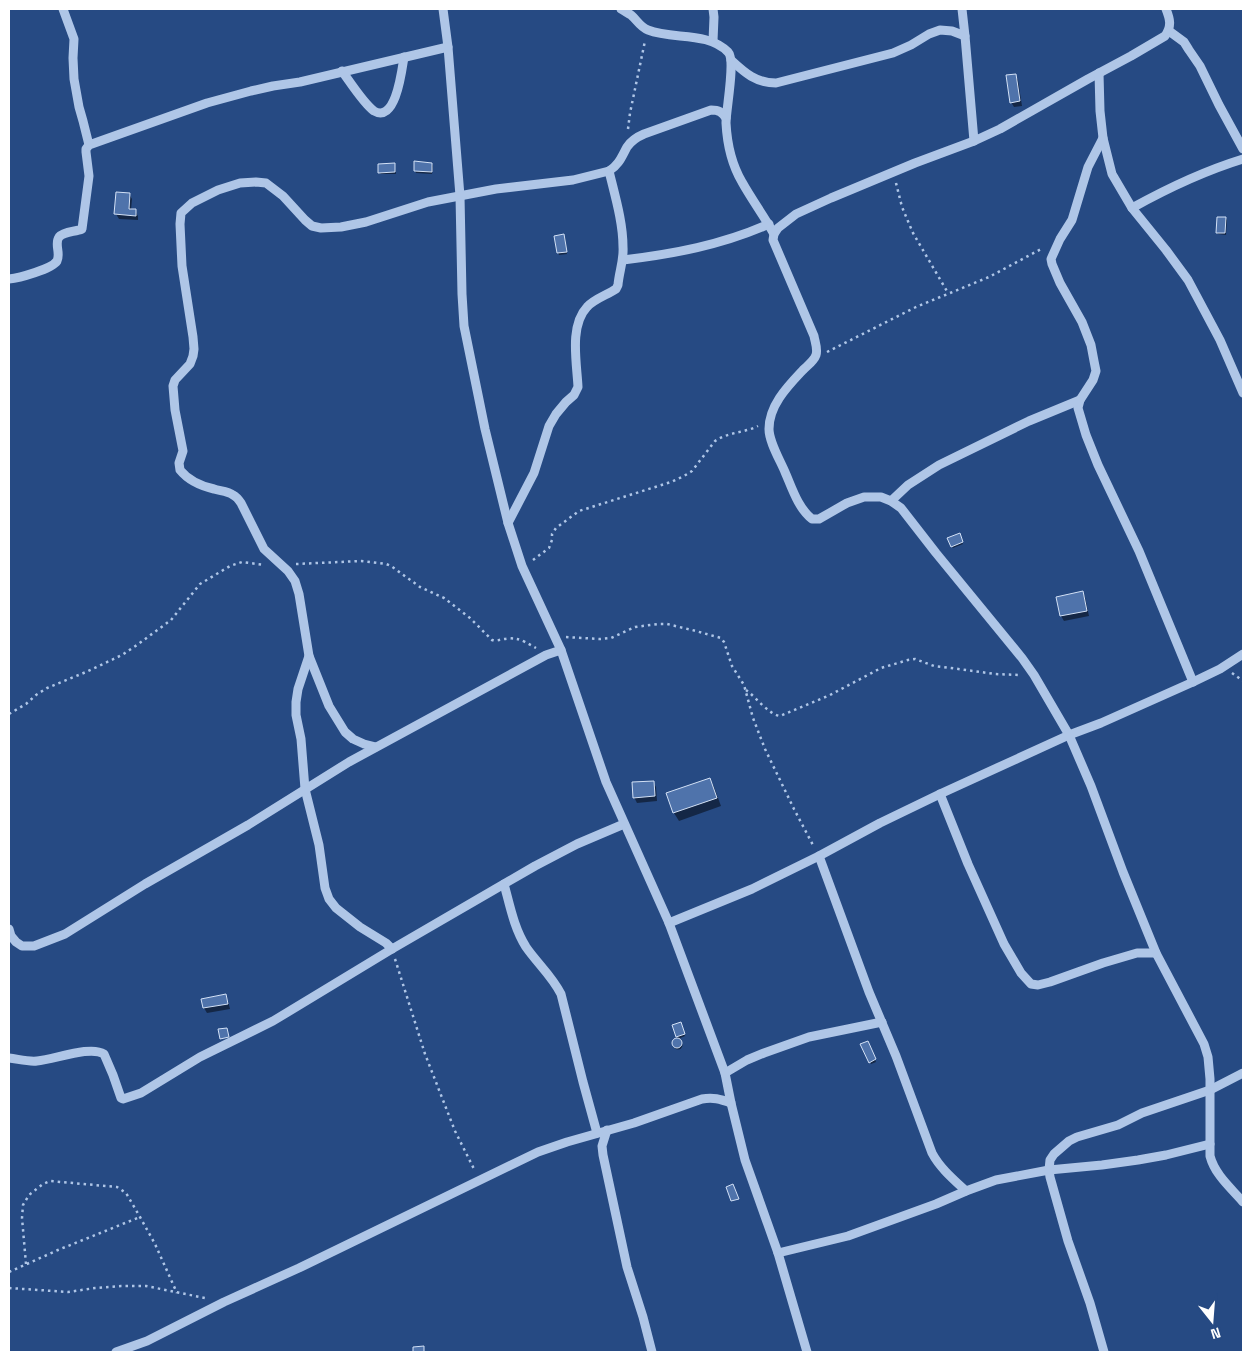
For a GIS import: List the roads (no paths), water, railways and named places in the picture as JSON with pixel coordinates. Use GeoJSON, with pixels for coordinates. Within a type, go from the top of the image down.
{"type":"FeatureCollection","features":[{"type":"Feature","properties":{"kind":"street"},"geometry":{"type":"LineString","coordinates":[[63,9],[74,39],[74,79],[89,144]]}},
{"type":"Feature","properties":{"kind":"street"},"geometry":{"type":"LineString","coordinates":[[443,9],[448,47],[460,196],[464,326],[484,429],[508,523],[522,566],[560,650],[606,782],[669,923],[725,1073],[745,1160],[778,1254],[807,1352]]}},
{"type":"Feature","properties":{"kind":"street"},"geometry":{"type":"LineString","coordinates":[[621,9],[647,30],[670,36],[712,41],[729,53],[731,60],[726,118],[727,137],[741,181],[774,234]]}},
{"type":"Feature","properties":{"kind":"street"},"geometry":{"type":"LineString","coordinates":[[712,41],[713,9]]}},
{"type":"Feature","properties":{"kind":"street"},"geometry":{"type":"LineString","coordinates":[[962,9],[974,141]]}},
{"type":"Feature","properties":{"kind":"street"},"geometry":{"type":"LineString","coordinates":[[1166,9],[1170,26],[1165,36],[1000,129],[831,198],[787,220],[774,234],[773,240],[814,336],[816,345],[815,357],[790,384],[771,414],[770,434],[793,491],[807,515],[812,519],[819,519],[864,497],[881,497],[901,508],[1034,675],[1069,735],[1091,786],[1156,953],[1204,1044],[1208,1057],[1210,1079],[1210,1156],[1212,1165],[1243,1202]]}},
{"type":"Feature","properties":{"kind":"street"},"geometry":{"type":"LineString","coordinates":[[731,60],[761,82],[776,83],[893,53],[940,30],[952,31],[965,36]]}},
{"type":"Feature","properties":{"kind":"street"},"geometry":{"type":"LineString","coordinates":[[1169,31],[1184,42],[1200,66],[1219,106],[1243,149]]}},
{"type":"Feature","properties":{"kind":"street"},"geometry":{"type":"LineString","coordinates":[[9,278],[25,276],[57,262],[58,238],[61,235],[82,229],[89,176],[86,152],[89,144],[251,91],[300,82],[448,47]]}},
{"type":"Feature","properties":{"kind":"street"},"geometry":{"type":"LineString","coordinates":[[342,72],[365,102],[374,111],[382,113],[386,112],[390,107],[396,95],[404,57]]}},
{"type":"Feature","properties":{"kind":"street"},"geometry":{"type":"LineString","coordinates":[[1099,73],[1103,138],[1112,174],[1132,208],[1188,280],[1220,340],[1243,393]]}},
{"type":"Feature","properties":{"kind":"street"},"geometry":{"type":"LineString","coordinates":[[376,747],[353,739],[345,732],[329,706],[309,656],[294,581],[288,571],[264,549],[237,498],[232,494],[194,482],[180,470],[179,464],[183,451],[175,410],[173,386],[175,380],[190,364],[194,349],[182,266],[181,213],[192,202],[218,190],[240,182],[256,182],[266,183],[283,196],[304,220],[312,226],[321,228],[341,227],[428,202],[496,189],[573,180],[609,171],[614,168],[634,139],[644,134],[711,110],[718,110],[726,118]]}},
{"type":"Feature","properties":{"kind":"street"},"geometry":{"type":"LineString","coordinates":[[1103,138],[1088,167],[1072,220],[1051,258],[1052,264],[1060,283],[1082,322],[1096,371],[1093,380],[1080,400],[1079,414],[1098,465],[1139,551],[1194,682]]}},
{"type":"Feature","properties":{"kind":"street"},"geometry":{"type":"LineString","coordinates":[[1132,208],[1182,182],[1214,168],[1243,159]]}},
{"type":"Feature","properties":{"kind":"street"},"geometry":{"type":"LineString","coordinates":[[508,523],[534,473],[549,426],[556,414],[577,391],[576,330],[581,315],[589,305],[618,287],[624,246],[609,171]]}},
{"type":"Feature","properties":{"kind":"street"},"geometry":{"type":"LineString","coordinates":[[623,260],[684,251],[746,234],[769,224]]}},
{"type":"Feature","properties":{"kind":"street"},"geometry":{"type":"LineString","coordinates":[[891,501],[908,485],[939,465],[1036,418],[1080,400]]}},
{"type":"Feature","properties":{"kind":"street"},"geometry":{"type":"LineString","coordinates":[[9,929],[11,936],[22,946],[34,946],[65,934],[145,884],[248,825],[376,747],[546,655],[560,650]]}},
{"type":"Feature","properties":{"kind":"street"},"geometry":{"type":"LineString","coordinates":[[669,923],[752,889],[940,794],[1069,735],[1194,682],[1220,669],[1243,654]]}},
{"type":"Feature","properties":{"kind":"street"},"geometry":{"type":"LineString","coordinates":[[309,656],[298,689],[296,702],[297,726],[301,739],[305,789],[319,845],[325,888],[329,899],[336,908],[360,928],[386,943],[392,949]]}},
{"type":"Feature","properties":{"kind":"street"},"geometry":{"type":"LineString","coordinates":[[940,794],[968,864],[1004,944],[1020,973],[1031,984],[1044,984],[1137,953],[1156,953]]}},
{"type":"Feature","properties":{"kind":"street"},"geometry":{"type":"LineString","coordinates":[[9,1058],[35,1062],[87,1051],[101,1052],[104,1054],[121,1098],[141,1093],[200,1057],[273,1021],[504,884],[577,844],[624,824]]}},
{"type":"Feature","properties":{"kind":"street"},"geometry":{"type":"LineString","coordinates":[[819,856],[869,992],[896,1056],[932,1153],[946,1173],[966,1191]]}},
{"type":"Feature","properties":{"kind":"street"},"geometry":{"type":"LineString","coordinates":[[504,884],[519,934],[561,994],[583,1082],[602,1131],[603,1155],[627,1267],[652,1352]]}},
{"type":"Feature","properties":{"kind":"street"},"geometry":{"type":"LineString","coordinates":[[725,1073],[747,1060],[809,1037],[882,1022]]}},
{"type":"Feature","properties":{"kind":"street"},"geometry":{"type":"LineString","coordinates":[[1104,1352],[1090,1303],[1068,1241],[1049,1170],[1050,1160],[1068,1141],[1118,1125],[1142,1113],[1210,1090],[1243,1073]]}},
{"type":"Feature","properties":{"kind":"street"},"geometry":{"type":"LineString","coordinates":[[116,1352],[147,1341],[224,1302],[299,1268],[538,1152],[710,1097],[731,1103]]}},
{"type":"Feature","properties":{"kind":"street"},"geometry":{"type":"LineString","coordinates":[[778,1254],[848,1236],[996,1180],[1049,1170],[1102,1165],[1166,1155],[1210,1144]]}}]}
